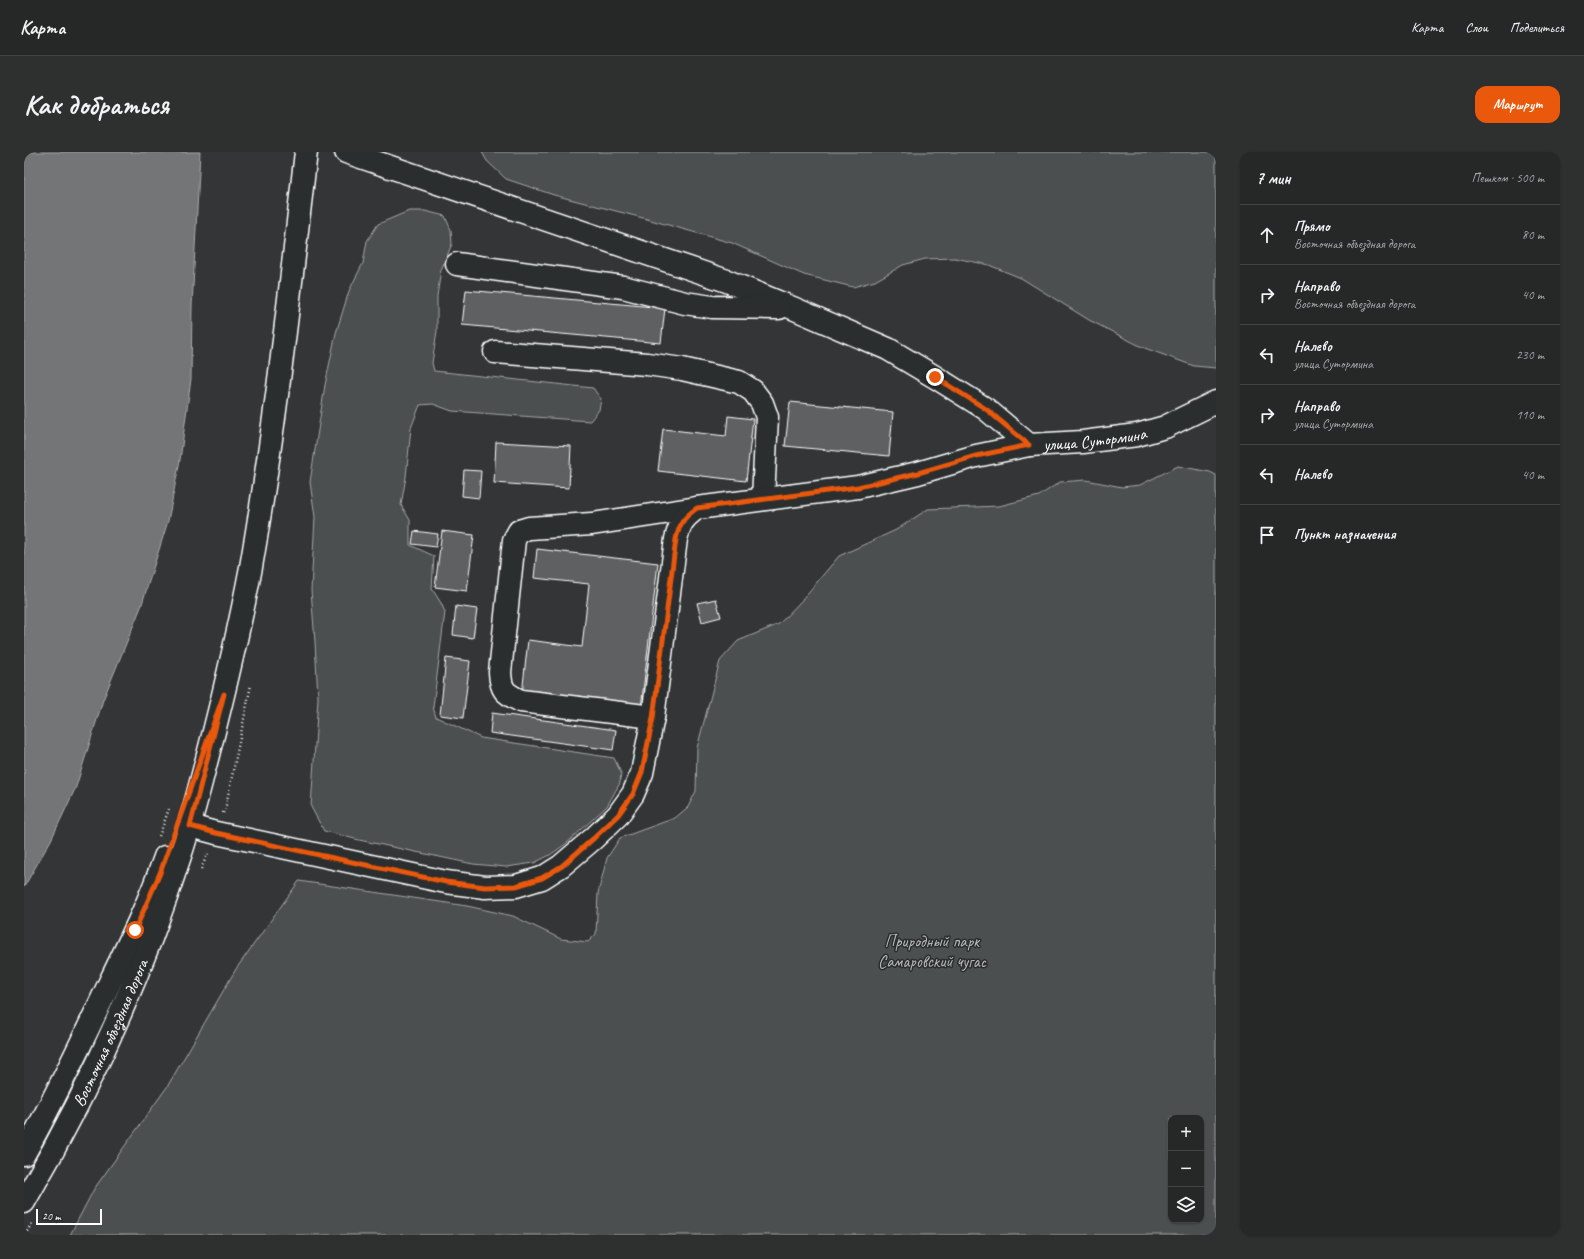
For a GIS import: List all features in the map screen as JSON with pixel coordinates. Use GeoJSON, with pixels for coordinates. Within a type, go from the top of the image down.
{"type":"FeatureCollection","features":[{"type":"Feature","properties":{"kind":"main road","name":"Восточная объездная дорога"},"geometry":{"type":"LineString","coordinates":[[24,1202],[77,1104],[120,1015],[169,889],[190,826],[230,670],[251,568],[263,496],[306,152]]}},
{"type":"Feature","properties":{"kind":"main road"},"geometry":{"type":"LineString","coordinates":[[346,152],[727,281],[795,309],[888,349],[986,409],[1029,445]]}},
{"type":"Feature","properties":{"kind":"main road"},"geometry":{"type":"LineString","coordinates":[[456,264],[624,287],[679,302],[712,307],[773,307],[795,309]]}},
{"type":"Feature","properties":{"kind":"main road"},"geometry":{"type":"LineString","coordinates":[[496,352],[646,364],[682,369],[739,382],[753,391],[762,403],[767,417],[763,499]]}},
{"type":"Feature","properties":{"kind":"main road","name":"улица Сутормина"},"geometry":{"type":"LineString","coordinates":[[653,718],[521,701],[509,695],[501,686],[500,672],[514,540],[520,531],[529,528],[592,524],[697,508],[858,487],[918,473],[976,456],[1029,445],[1083,442],[1137,435],[1166,427],[1207,407]]}},
{"type":"Feature","properties":{"kind":"main road"},"geometry":{"type":"LineString","coordinates":[[190,826],[216,833],[446,882],[485,887],[516,886],[542,878],[562,866],[618,815],[633,794],[642,772],[653,718],[676,539],[679,528],[685,516],[697,508]]}},
{"type":"Feature","properties":{"kind":"main road","name":"Восточная объездная дорога"},"geometry":{"type":"LineString","coordinates":[[24,1154],[57,1095],[135,930],[160,873],[224,694]]}},
{"type":"Feature","properties":{"kind":"green space"},"geometry":{"type":"Polygon","coordinates":[[[482,152],[1216,152],[1216,368],[1194,366],[1142,347],[1089,320],[1021,278],[989,265],[955,258],[925,259],[903,265],[875,281],[853,287],[804,275],[732,243],[554,195],[506,179],[487,161],[482,152]]]}},
{"type":"Feature","properties":{"kind":"green space"},"geometry":{"type":"Polygon","coordinates":[[[409,211],[425,211],[445,216],[451,230],[452,244],[441,270],[437,296],[437,331],[432,363],[434,371],[593,388],[601,399],[599,410],[590,421],[452,411],[433,404],[420,405],[411,428],[406,477],[401,505],[410,520],[410,545],[434,556],[432,589],[445,612],[433,707],[436,717],[481,738],[614,758],[621,773],[620,783],[607,806],[567,843],[550,855],[534,863],[506,867],[473,864],[359,840],[324,831],[311,807],[318,698],[311,590],[315,517],[310,482],[325,385],[336,333],[349,291],[363,263],[367,241],[378,224],[409,211]]]}},
{"type":"Feature","properties":{"kind":"green space","name":"Природный парк Самаровский чугас"},"geometry":{"type":"Polygon","coordinates":[[[1178,466],[1210,472],[1216,475],[1216,1235],[70,1235],[94,1189],[167,1087],[236,969],[299,881],[467,906],[513,916],[561,939],[588,942],[596,934],[598,893],[607,858],[620,838],[675,818],[688,807],[696,791],[697,748],[720,661],[738,641],[779,624],[801,601],[839,556],[896,530],[928,509],[999,506],[1039,496],[1060,482],[1086,480],[1122,487],[1140,485],[1178,466]]]}},
{"type":"Feature","properties":{"kind":"shaded area"},"geometry":{"type":"Polygon","coordinates":[[[24,152],[200,152],[192,306],[191,379],[180,460],[168,521],[141,607],[103,700],[76,787],[51,840],[24,887],[24,152]]]}},
{"type":"Feature","properties":{"kind":"building"},"geometry":{"type":"Polygon","coordinates":[[[466,290],[665,308],[661,343],[462,325],[466,290]]]}},
{"type":"Feature","properties":{"kind":"building"},"geometry":{"type":"Polygon","coordinates":[[[790,402],[893,412],[889,456],[785,446],[790,402]]]}},
{"type":"Feature","properties":{"kind":"building"},"geometry":{"type":"Polygon","coordinates":[[[728,416],[753,419],[746,481],[658,471],[663,429],[726,436],[728,416]]]}},
{"type":"Feature","properties":{"kind":"building"},"geometry":{"type":"Polygon","coordinates":[[[496,442],[571,446],[569,488],[494,483],[496,442]]]}},
{"type":"Feature","properties":{"kind":"building"},"geometry":{"type":"Polygon","coordinates":[[[464,470],[481,471],[479,498],[462,496],[464,470]]]}},
{"type":"Feature","properties":{"kind":"building"},"geometry":{"type":"Polygon","coordinates":[[[414,531],[438,534],[436,547],[412,544],[414,531]]]}},
{"type":"Feature","properties":{"kind":"building"},"geometry":{"type":"Polygon","coordinates":[[[442,531],[474,535],[467,591],[435,587],[442,531]]]}},
{"type":"Feature","properties":{"kind":"building"},"geometry":{"type":"Polygon","coordinates":[[[537,549],[658,563],[641,708],[522,694],[528,640],[582,647],[589,584],[534,578],[537,549]]]}},
{"type":"Feature","properties":{"kind":"building"},"geometry":{"type":"Polygon","coordinates":[[[716,599],[721,617],[702,622],[697,603],[716,599]]]}},
{"type":"Feature","properties":{"kind":"building"},"geometry":{"type":"Polygon","coordinates":[[[456,606],[477,609],[473,638],[453,635],[456,606]]]}},
{"type":"Feature","properties":{"kind":"building"},"geometry":{"type":"Polygon","coordinates":[[[446,658],[470,661],[463,718],[440,715],[446,658]]]}},
{"type":"Feature","properties":{"kind":"building"},"geometry":{"type":"Polygon","coordinates":[[[492,713],[616,730],[613,750],[490,733],[492,713]]]}},
{"type":"Feature","properties":{"kind":"route"},"geometry":{"type":"LineString","coordinates":[[135,930],[160,873],[224,694],[190,826],[216,833],[446,882],[485,887],[516,886],[542,878],[562,866],[618,815],[633,794],[642,772],[653,718],[676,539],[679,528],[685,516],[697,508],[858,487],[918,473],[976,456],[1029,445],[986,409],[935,377]]}}]}
